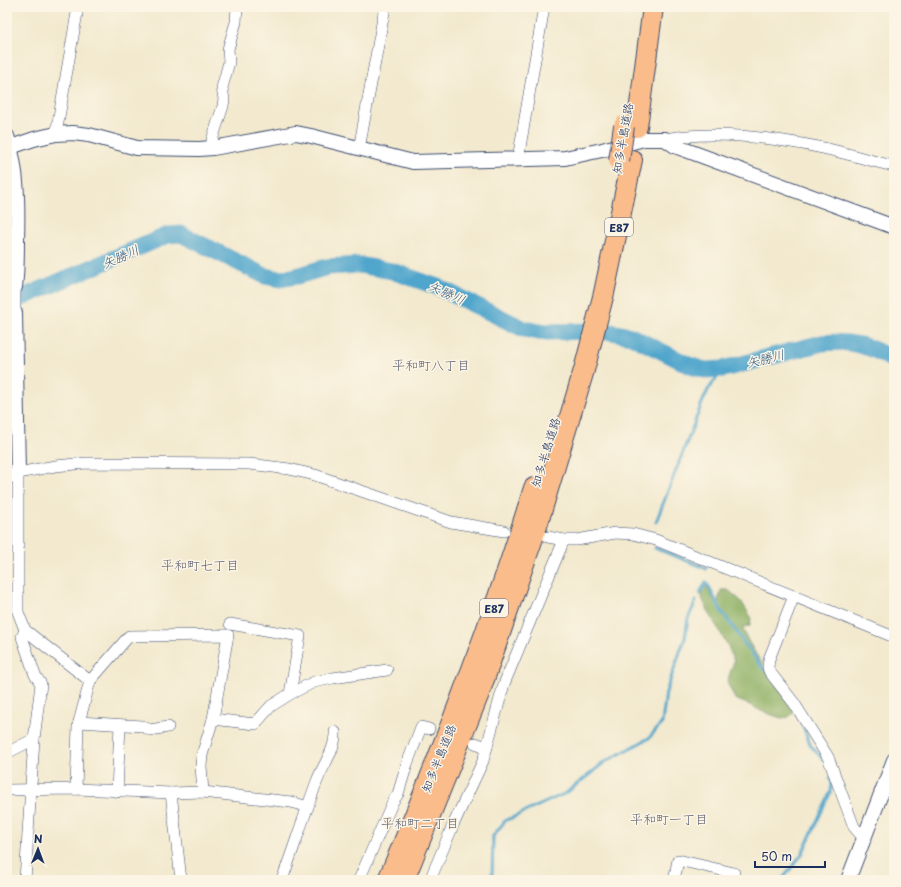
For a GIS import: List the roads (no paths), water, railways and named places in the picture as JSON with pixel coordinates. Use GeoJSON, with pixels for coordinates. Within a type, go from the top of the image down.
{"type":"FeatureCollection","features":[{"type":"Feature","properties":{"kind":"highway","name":"知多半島道路"},"geometry":{"type":"LineString","coordinates":[[631,127],[635,57],[640,7]]}},
{"type":"Feature","properties":{"kind":"highway","name":"知多半島道路"},"geometry":{"type":"LineString","coordinates":[[404,880],[480,690],[536,529],[598,292],[625,161],[653,7]]}},
{"type":"Feature","properties":{"kind":"highway","name":"知多半島道路"},"geometry":{"type":"LineString","coordinates":[[388,880],[460,701],[578,369]]}},
{"type":"Feature","properties":{"kind":"highway"},"geometry":{"type":"LineString","coordinates":[[412,880],[448,794],[483,704],[480,690]]}},
{"type":"Feature","properties":{"kind":"highway"},"geometry":{"type":"LineString","coordinates":[[378,880],[390,854],[404,843]]}},
{"type":"Feature","properties":{"kind":"street"},"geometry":{"type":"LineString","coordinates":[[56,134],[78,7]]}},
{"type":"Feature","properties":{"kind":"street"},"geometry":{"type":"LineString","coordinates":[[213,148],[212,140],[224,100],[222,88],[229,62],[228,49],[236,22],[237,7]]}},
{"type":"Feature","properties":{"kind":"street"},"geometry":{"type":"LineString","coordinates":[[359,149],[385,7]]}},
{"type":"Feature","properties":{"kind":"street"},"geometry":{"type":"LineString","coordinates":[[518,159],[544,7]]}},
{"type":"Feature","properties":{"kind":"street"},"geometry":{"type":"LineString","coordinates":[[90,681],[25,630],[18,612],[12,475],[15,287],[18,211],[16,178],[8,144],[73,132],[137,148],[200,149],[296,133],[412,162],[565,158],[644,139],[714,135],[740,136],[824,148],[894,166]]}},
{"type":"Feature","properties":{"kind":"street"},"geometry":{"type":"LineString","coordinates":[[665,139],[682,149],[894,227]]}},
{"type":"Feature","properties":{"kind":"street"},"geometry":{"type":"LineString","coordinates":[[12,475],[55,466],[86,463],[249,464],[289,469],[315,476],[451,522],[504,531]]}},
{"type":"Feature","properties":{"kind":"street"},"geometry":{"type":"LineString","coordinates":[[548,537],[564,540],[578,540],[615,533],[633,534],[656,540],[894,637]]}},
{"type":"Feature","properties":{"kind":"street"},"geometry":{"type":"LineString","coordinates":[[430,880],[454,823],[483,761],[504,684],[564,540]]}},
{"type":"Feature","properties":{"kind":"street"},"geometry":{"type":"LineString","coordinates":[[794,596],[769,658],[769,671],[794,703],[807,722],[819,745],[828,757],[854,827],[863,837]]}},
{"type":"Feature","properties":{"kind":"street"},"geometry":{"type":"LineString","coordinates":[[230,624],[300,636],[290,694]]}},
{"type":"Feature","properties":{"kind":"street"},"geometry":{"type":"LineString","coordinates":[[22,880],[34,740],[41,684],[35,675],[22,637],[25,630]]}},
{"type":"Feature","properties":{"kind":"street"},"geometry":{"type":"LineString","coordinates":[[76,790],[79,722],[90,681],[129,636],[228,636],[213,719],[202,755],[201,766],[203,792]]}},
{"type":"Feature","properties":{"kind":"street"},"geometry":{"type":"LineString","coordinates":[[213,719],[255,724],[271,706],[290,694],[314,682],[387,670]]}},
{"type":"Feature","properties":{"kind":"street"},"geometry":{"type":"LineString","coordinates":[[79,722],[142,726],[150,730],[168,727]]}},
{"type":"Feature","properties":{"kind":"street"},"geometry":{"type":"LineString","coordinates":[[116,792],[120,725]]}},
{"type":"Feature","properties":{"kind":"street"},"geometry":{"type":"LineString","coordinates":[[359,880],[393,801],[398,794],[407,764],[421,727],[429,729]]}},
{"type":"Feature","properties":{"kind":"street"},"geometry":{"type":"LineString","coordinates":[[282,880],[318,778],[334,746],[336,739],[335,732]]}},
{"type":"Feature","properties":{"kind":"street"},"geometry":{"type":"LineString","coordinates":[[7,753],[34,740]]}},
{"type":"Feature","properties":{"kind":"street"},"geometry":{"type":"LineString","coordinates":[[475,743],[487,747]]}},
{"type":"Feature","properties":{"kind":"street"},"geometry":{"type":"LineString","coordinates":[[848,880],[863,837],[894,760]]}},
{"type":"Feature","properties":{"kind":"street"},"geometry":{"type":"LineString","coordinates":[[7,790],[30,789],[171,793],[203,792],[291,802],[308,807]]}},
{"type":"Feature","properties":{"kind":"street"},"geometry":{"type":"LineString","coordinates":[[171,793],[181,880]]}},
{"type":"Feature","properties":{"kind":"street"},"geometry":{"type":"LineString","coordinates":[[674,880],[678,860],[734,872]]}},
{"type":"Feature","properties":{"kind":"waterway","name":"矢勝川"},"geometry":{"type":"LineString","coordinates":[[7,305],[168,235],[181,234],[265,276],[280,279],[297,276],[327,267],[359,265],[392,271],[438,287],[524,329],[539,332],[606,331],[631,336],[691,366],[705,370],[723,369],[822,343],[832,342],[851,343],[868,347],[894,361]]}},
{"type":"Feature","properties":{"kind":"waterway"},"geometry":{"type":"LineString","coordinates":[[656,522],[702,403],[708,390],[723,369]]}},
{"type":"Feature","properties":{"kind":"waterway"},"geometry":{"type":"LineString","coordinates":[[655,548],[706,569]]}},
{"type":"Feature","properties":{"kind":"waterway"},"geometry":{"type":"LineString","coordinates":[[706,582],[722,612],[764,670]]}},
{"type":"Feature","properties":{"kind":"waterway"},"geometry":{"type":"LineString","coordinates":[[700,593],[706,582]]}},
{"type":"Feature","properties":{"kind":"waterway"},"geometry":{"type":"LineString","coordinates":[[492,880],[493,836],[505,821],[566,793],[605,762],[649,738],[662,723],[666,692],[685,638],[688,619],[696,601]]}},
{"type":"Feature","properties":{"kind":"waterway"},"geometry":{"type":"LineString","coordinates":[[803,727],[811,746],[823,759]]}},
{"type":"Feature","properties":{"kind":"waterway"},"geometry":{"type":"LineString","coordinates":[[782,880],[802,854],[831,791],[832,783],[830,778]]}},
{"type":"Feature","properties":{"kind":"district","name":"平和町八丁目"},"geometry":{"type":"Point","coordinates":[431,364]}},
{"type":"Feature","properties":{"kind":"district","name":"平和町七丁目"},"geometry":{"type":"Point","coordinates":[200,564]}},
{"type":"Feature","properties":{"kind":"district","name":"平和町一丁目"},"geometry":{"type":"Point","coordinates":[669,818]}},
{"type":"Feature","properties":{"kind":"district","name":"平和町二丁目"},"geometry":{"type":"Point","coordinates":[420,822]}}]}
